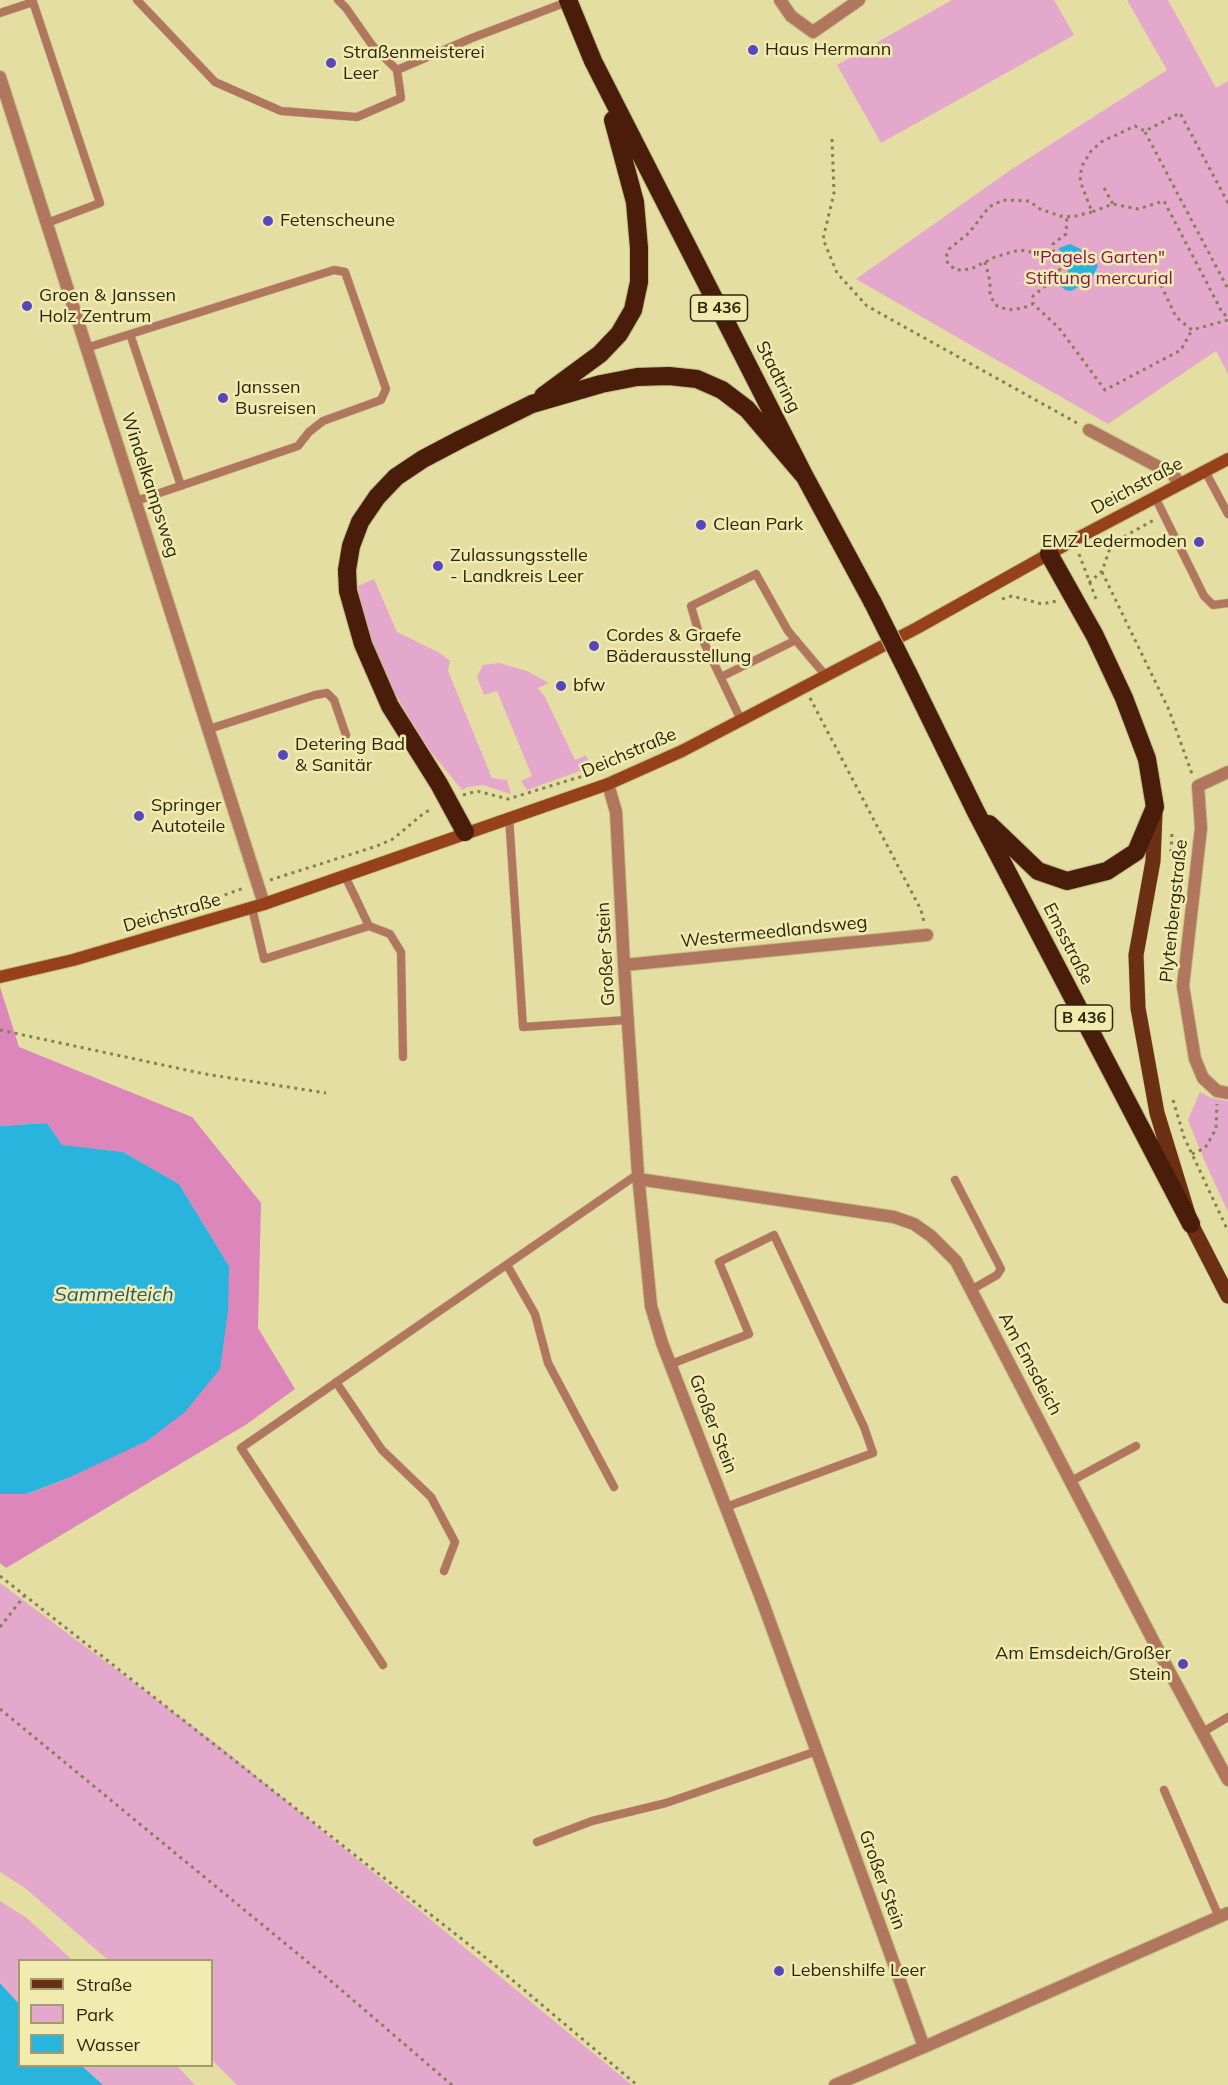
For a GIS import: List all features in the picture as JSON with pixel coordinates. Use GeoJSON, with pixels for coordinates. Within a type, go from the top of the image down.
{"type":"FeatureCollection","features":[{"type":"Feature","properties":{"kind":"highway","name":"Stadtring"},"geometry":{"type":"LineString","coordinates":[[568,1],[593,61],[805,477],[908,673]]}},
{"type":"Feature","properties":{"kind":"highway"},"geometry":{"type":"LineString","coordinates":[[465,832],[390,706],[363,644],[348,591],[347,570],[351,546],[360,522],[377,497],[396,477],[423,459],[532,404],[600,354],[619,334],[633,310],[639,282],[635,202],[619,138],[593,61]]}},
{"type":"Feature","properties":{"kind":"highway"},"geometry":{"type":"LineString","coordinates":[[532,404],[601,384],[637,377],[669,376],[697,379],[722,390],[747,409],[805,477]]}},
{"type":"Feature","properties":{"kind":"highway"},"geometry":{"type":"LineString","coordinates":[[976,812],[1038,871],[1067,881],[1107,871],[1136,852],[1155,807],[1147,759],[1124,698],[1095,636],[1048,554]]}},
{"type":"Feature","properties":{"kind":"highway","name":"Emsstraße"},"geometry":{"type":"LineString","coordinates":[[908,673],[976,812],[1191,1224]]}},
{"type":"Feature","properties":{"kind":"main road","name":"Deichstraße"},"geometry":{"type":"LineString","coordinates":[[0,977],[73,960],[252,908],[608,784],[682,751],[826,676],[1048,554],[1228,459]]}},
{"type":"Feature","properties":{"kind":"main road"},"geometry":{"type":"LineString","coordinates":[[1155,807],[1152,861],[1136,955],[1138,1008],[1157,1113],[1191,1224]]}},
{"type":"Feature","properties":{"kind":"main road","name":"Emsstraße"},"geometry":{"type":"LineString","coordinates":[[1191,1224],[1228,1296]]}},
{"type":"Feature","properties":{"kind":"street"},"geometry":{"type":"LineString","coordinates":[[780,0],[791,16],[813,32],[859,0]]}},
{"type":"Feature","properties":{"kind":"street","name":"Windelkampsweg"},"geometry":{"type":"LineString","coordinates":[[0,77],[264,904]]}},
{"type":"Feature","properties":{"kind":"street"},"geometry":{"type":"LineString","coordinates":[[1089,430],[1172,474],[1180,483]]}},
{"type":"Feature","properties":{"kind":"street"},"geometry":{"type":"LineString","coordinates":[[1198,786],[1228,772]]}},
{"type":"Feature","properties":{"kind":"street","name":"Großer Stein"},"geometry":{"type":"LineString","coordinates":[[608,784],[616,812],[638,1177],[651,1306],[817,1751],[924,2047]]}},
{"type":"Feature","properties":{"kind":"street","name":"Plytenbergstraße"},"geometry":{"type":"LineString","coordinates":[[1198,786],[1201,828],[1183,986],[1195,1059],[1203,1078],[1222,1092]]}},
{"type":"Feature","properties":{"kind":"street","name":"Westermeedlandsweg"},"geometry":{"type":"LineString","coordinates":[[624,965],[927,935]]}},
{"type":"Feature","properties":{"kind":"street","name":"Am Emsdeich"},"geometry":{"type":"LineString","coordinates":[[638,1177],[894,1217],[915,1224],[931,1236],[956,1261],[1228,1780]]}},
{"type":"Feature","properties":{"kind":"street"},"geometry":{"type":"LineString","coordinates":[[835,2085],[1224,1915]]}},
{"type":"Feature","properties":{"kind":"lane"},"geometry":{"type":"LineString","coordinates":[[137,0],[215,82],[281,111],[357,117],[401,98],[398,70],[372,45],[338,0]]}},
{"type":"Feature","properties":{"kind":"lane"},"geometry":{"type":"LineString","coordinates":[[398,70],[472,38],[568,1]]}},
{"type":"Feature","properties":{"kind":"lane"},"geometry":{"type":"LineString","coordinates":[[0,13],[33,2],[100,203],[47,223]]}},
{"type":"Feature","properties":{"kind":"lane"},"geometry":{"type":"LineString","coordinates":[[86,348],[334,270],[345,272],[386,389],[381,400],[323,421],[309,432],[298,446],[136,501]]}},
{"type":"Feature","properties":{"kind":"lane"},"geometry":{"type":"LineString","coordinates":[[130,334],[181,486]]}},
{"type":"Feature","properties":{"kind":"lane"},"geometry":{"type":"LineString","coordinates":[[1204,471],[1228,514]]}},
{"type":"Feature","properties":{"kind":"lane"},"geometry":{"type":"LineString","coordinates":[[1155,497],[1204,596],[1213,605],[1228,603]]}},
{"type":"Feature","properties":{"kind":"lane"},"geometry":{"type":"LineString","coordinates":[[741,720],[698,630],[691,606],[756,574],[788,631],[826,676]]}},
{"type":"Feature","properties":{"kind":"lane"},"geometry":{"type":"LineString","coordinates":[[721,677],[796,640]]}},
{"type":"Feature","properties":{"kind":"lane"},"geometry":{"type":"LineString","coordinates":[[209,729],[327,693],[334,700],[346,735]]}},
{"type":"Feature","properties":{"kind":"lane"},"geometry":{"type":"LineString","coordinates":[[509,817],[523,1027],[627,1020]]}},
{"type":"Feature","properties":{"kind":"lane"},"geometry":{"type":"LineString","coordinates":[[345,876],[369,926]]}},
{"type":"Feature","properties":{"kind":"lane"},"geometry":{"type":"LineString","coordinates":[[252,908],[264,959],[312,942],[369,926],[390,934],[401,952],[403,1057]]}},
{"type":"Feature","properties":{"kind":"lane"},"geometry":{"type":"LineString","coordinates":[[382,1665],[241,1449],[638,1177]]}},
{"type":"Feature","properties":{"kind":"lane"},"geometry":{"type":"LineString","coordinates":[[955,1180],[1001,1269],[998,1275],[971,1290]]}},
{"type":"Feature","properties":{"kind":"lane"},"geometry":{"type":"LineString","coordinates":[[671,1364],[748,1334],[718,1262],[774,1235],[864,1427],[873,1453],[726,1507]]}},
{"type":"Feature","properties":{"kind":"lane"},"geometry":{"type":"LineString","coordinates":[[507,1265],[535,1314],[548,1363],[614,1487]]}},
{"type":"Feature","properties":{"kind":"lane"},"geometry":{"type":"LineString","coordinates":[[336,1383],[381,1450],[432,1497],[455,1542],[444,1571]]}},
{"type":"Feature","properties":{"kind":"lane"},"geometry":{"type":"LineString","coordinates":[[1071,1481],[1136,1446]]}},
{"type":"Feature","properties":{"kind":"lane"},"geometry":{"type":"LineString","coordinates":[[1203,1732],[1228,1717]]}},
{"type":"Feature","properties":{"kind":"lane"},"geometry":{"type":"LineString","coordinates":[[537,1842],[592,1821],[666,1803],[817,1751]]}},
{"type":"Feature","properties":{"kind":"lane"},"geometry":{"type":"LineString","coordinates":[[1164,1790],[1224,1915]]}},
{"type":"Feature","properties":{"kind":"path"},"geometry":{"type":"LineString","coordinates":[[1145,131],[1180,114],[1228,203]]}},
{"type":"Feature","properties":{"kind":"path"},"geometry":{"type":"LineString","coordinates":[[1092,212],[1080,177],[1082,166],[1091,151],[1101,142],[1135,126],[1145,131],[1228,289]]}},
{"type":"Feature","properties":{"kind":"path"},"geometry":{"type":"LineString","coordinates":[[832,140],[834,193],[823,239],[837,273],[867,306],[1089,430]]}},
{"type":"Feature","properties":{"kind":"path"},"geometry":{"type":"LineString","coordinates":[[1104,188],[1113,204]]}},
{"type":"Feature","properties":{"kind":"path"},"geometry":{"type":"LineString","coordinates":[[1003,200],[1029,201],[1040,209],[1067,216],[1092,212],[1113,204],[1138,209],[1164,201],[1223,314],[1228,318],[1192,330],[1181,351],[1105,390],[1059,328],[1033,304],[1033,296],[1054,279],[1060,269],[1054,260],[1040,253],[1018,250],[971,269],[956,270],[948,264],[946,257],[949,249],[969,233],[989,207],[1003,200]]}},
{"type":"Feature","properties":{"kind":"path"},"geometry":{"type":"LineString","coordinates":[[1054,260],[1053,244],[1065,234],[1067,216]]}},
{"type":"Feature","properties":{"kind":"path"},"geometry":{"type":"LineString","coordinates":[[985,262],[990,281],[990,296],[997,306],[1008,310],[1033,304]]}},
{"type":"Feature","properties":{"kind":"path"},"geometry":{"type":"LineString","coordinates":[[1161,285],[1176,317],[1192,330]]}},
{"type":"Feature","properties":{"kind":"path"},"geometry":{"type":"LineString","coordinates":[[1102,571],[1169,710],[1190,771],[1198,786]]}},
{"type":"Feature","properties":{"kind":"path"},"geometry":{"type":"LineString","coordinates":[[804,687],[921,910],[927,935]]}},
{"type":"Feature","properties":{"kind":"path"},"geometry":{"type":"LineString","coordinates":[[258,883],[377,846],[393,839],[424,813],[469,792],[477,791],[507,799],[590,773]]}},
{"type":"Feature","properties":{"kind":"path"},"geometry":{"type":"LineString","coordinates":[[0,1030],[205,1074],[326,1093]]}},
{"type":"Feature","properties":{"kind":"path"},"geometry":{"type":"LineString","coordinates":[[1192,1154],[1205,1148],[1216,1129],[1222,1092]]}},
{"type":"Feature","properties":{"kind":"path"},"geometry":{"type":"LineString","coordinates":[[0,1576],[491,1962],[636,2085]]}},
{"type":"Feature","properties":{"kind":"path"},"geometry":{"type":"LineString","coordinates":[[0,1627],[25,1595]]}},
{"type":"Feature","properties":{"kind":"path"},"geometry":{"type":"LineString","coordinates":[[0,1709],[332,1982],[452,2085]]}},
{"type":"Feature","properties":{"kind":"green space"},"geometry":{"type":"Polygon","coordinates":[[[952,0],[1054,0],[1074,35],[881,143],[837,65],[952,0]]]}},
{"type":"Feature","properties":{"kind":"green space","name":"\"Pagels Garten\" Stiftung mercurial"},"geometry":{"type":"Polygon","coordinates":[[[1127,0],[1168,0],[1216,88],[1228,81],[1228,374],[1216,351],[1108,424],[856,279],[1012,169],[1167,70],[1127,0]]]}},
{"type":"Feature","properties":{"kind":"green space"},"geometry":{"type":"Polygon","coordinates":[[[374,579],[397,632],[438,652],[450,661],[448,671],[492,778],[507,780],[511,794],[483,785],[462,790],[431,752],[413,724],[391,687],[368,639],[358,586],[374,579]]]}},
{"type":"Feature","properties":{"kind":"green space"},"geometry":{"type":"Polygon","coordinates":[[[499,663],[527,671],[549,683],[538,688],[545,697],[575,760],[586,755],[591,767],[527,790],[521,781],[532,776],[497,691],[484,695],[477,677],[483,665],[499,663]]]}},
{"type":"Feature","properties":{"kind":"green space"},"geometry":{"type":"Polygon","coordinates":[[[1200,1092],[1212,1098],[1228,1101],[1228,1212],[1188,1120],[1200,1092]]]}},
{"type":"Feature","properties":{"kind":"green space"},"geometry":{"type":"Polygon","coordinates":[[[0,1583],[223,1749],[632,2085],[237,2085],[213,2061],[213,1959],[107,1959],[25,1888],[0,1872],[0,1583]]]}},
{"type":"Feature","properties":{"kind":"green space"},"geometry":{"type":"Polygon","coordinates":[[[0,1901],[27,1918],[71,1959],[18,1959],[18,2003],[0,1983],[0,1901]]]}},
{"type":"Feature","properties":{"kind":"green space"},"geometry":{"type":"Polygon","coordinates":[[[83,2067],[178,2067],[195,2085],[103,2085],[83,2067]]]}},
{"type":"Feature","properties":{"kind":"shaded area"},"geometry":{"type":"Polygon","coordinates":[[[0,987],[19,1047],[192,1117],[261,1203],[258,1328],[295,1389],[247,1424],[6,1568],[0,1563],[0,1494],[28,1494],[68,1478],[229,1266],[179,1184],[123,1152],[62,1146],[47,1123],[0,1126],[0,987]]]}},
{"type":"Feature","properties":{"kind":"water"},"geometry":{"type":"Polygon","coordinates":[[[1070,244],[1089,253],[1098,266],[1089,281],[1071,291],[1061,286],[1067,277],[1069,263],[1060,253],[1059,248],[1070,244]]]}},
{"type":"Feature","properties":{"kind":"water","name":"Sammelteich"},"geometry":{"type":"Polygon","coordinates":[[[47,1123],[62,1145],[123,1152],[179,1184],[229,1266],[228,1311],[220,1369],[185,1412],[147,1441],[68,1478],[27,1494],[0,1494],[0,1126],[47,1123]]]}},
{"type":"Feature","properties":{"kind":"water"},"geometry":{"type":"Polygon","coordinates":[[[0,1983],[18,2003],[18,2067],[83,2067],[103,2085],[0,2085],[0,1983]]]}},
{"type":"Feature","properties":{"kind":"place","name":"Haus Hermann"},"geometry":{"type":"Point","coordinates":[753,50]}},
{"type":"Feature","properties":{"kind":"place","name":"Straßenmeisterei Leer"},"geometry":{"type":"Point","coordinates":[331,63]}},
{"type":"Feature","properties":{"kind":"place","name":"Fetenscheune"},"geometry":{"type":"Point","coordinates":[268,221]}},
{"type":"Feature","properties":{"kind":"place","name":"Groen & Janssen Holz Zentrum"},"geometry":{"type":"Point","coordinates":[27,306]}},
{"type":"Feature","properties":{"kind":"place","name":"Janssen Busreisen"},"geometry":{"type":"Point","coordinates":[223,398]}},
{"type":"Feature","properties":{"kind":"place","name":"Clean Park"},"geometry":{"type":"Point","coordinates":[701,525]}},
{"type":"Feature","properties":{"kind":"place","name":"EMZ Ledermoden"},"geometry":{"type":"Point","coordinates":[1199,542]}},
{"type":"Feature","properties":{"kind":"place","name":"Zulassungsstelle - Landkreis Leer"},"geometry":{"type":"Point","coordinates":[438,566]}},
{"type":"Feature","properties":{"kind":"place","name":"Cordes & Graefe Bäderausstellung"},"geometry":{"type":"Point","coordinates":[594,646]}},
{"type":"Feature","properties":{"kind":"place","name":"bfw"},"geometry":{"type":"Point","coordinates":[561,686]}},
{"type":"Feature","properties":{"kind":"place","name":"Detering Bad & Sanitär"},"geometry":{"type":"Point","coordinates":[283,755]}},
{"type":"Feature","properties":{"kind":"place","name":"Springer Autoteile"},"geometry":{"type":"Point","coordinates":[139,816]}},
{"type":"Feature","properties":{"kind":"place","name":"Am Emsdeich/Großer Stein"},"geometry":{"type":"Point","coordinates":[1183,1664]}},
{"type":"Feature","properties":{"kind":"place","name":"Lebenshilfe Leer"},"geometry":{"type":"Point","coordinates":[779,1971]}}]}
